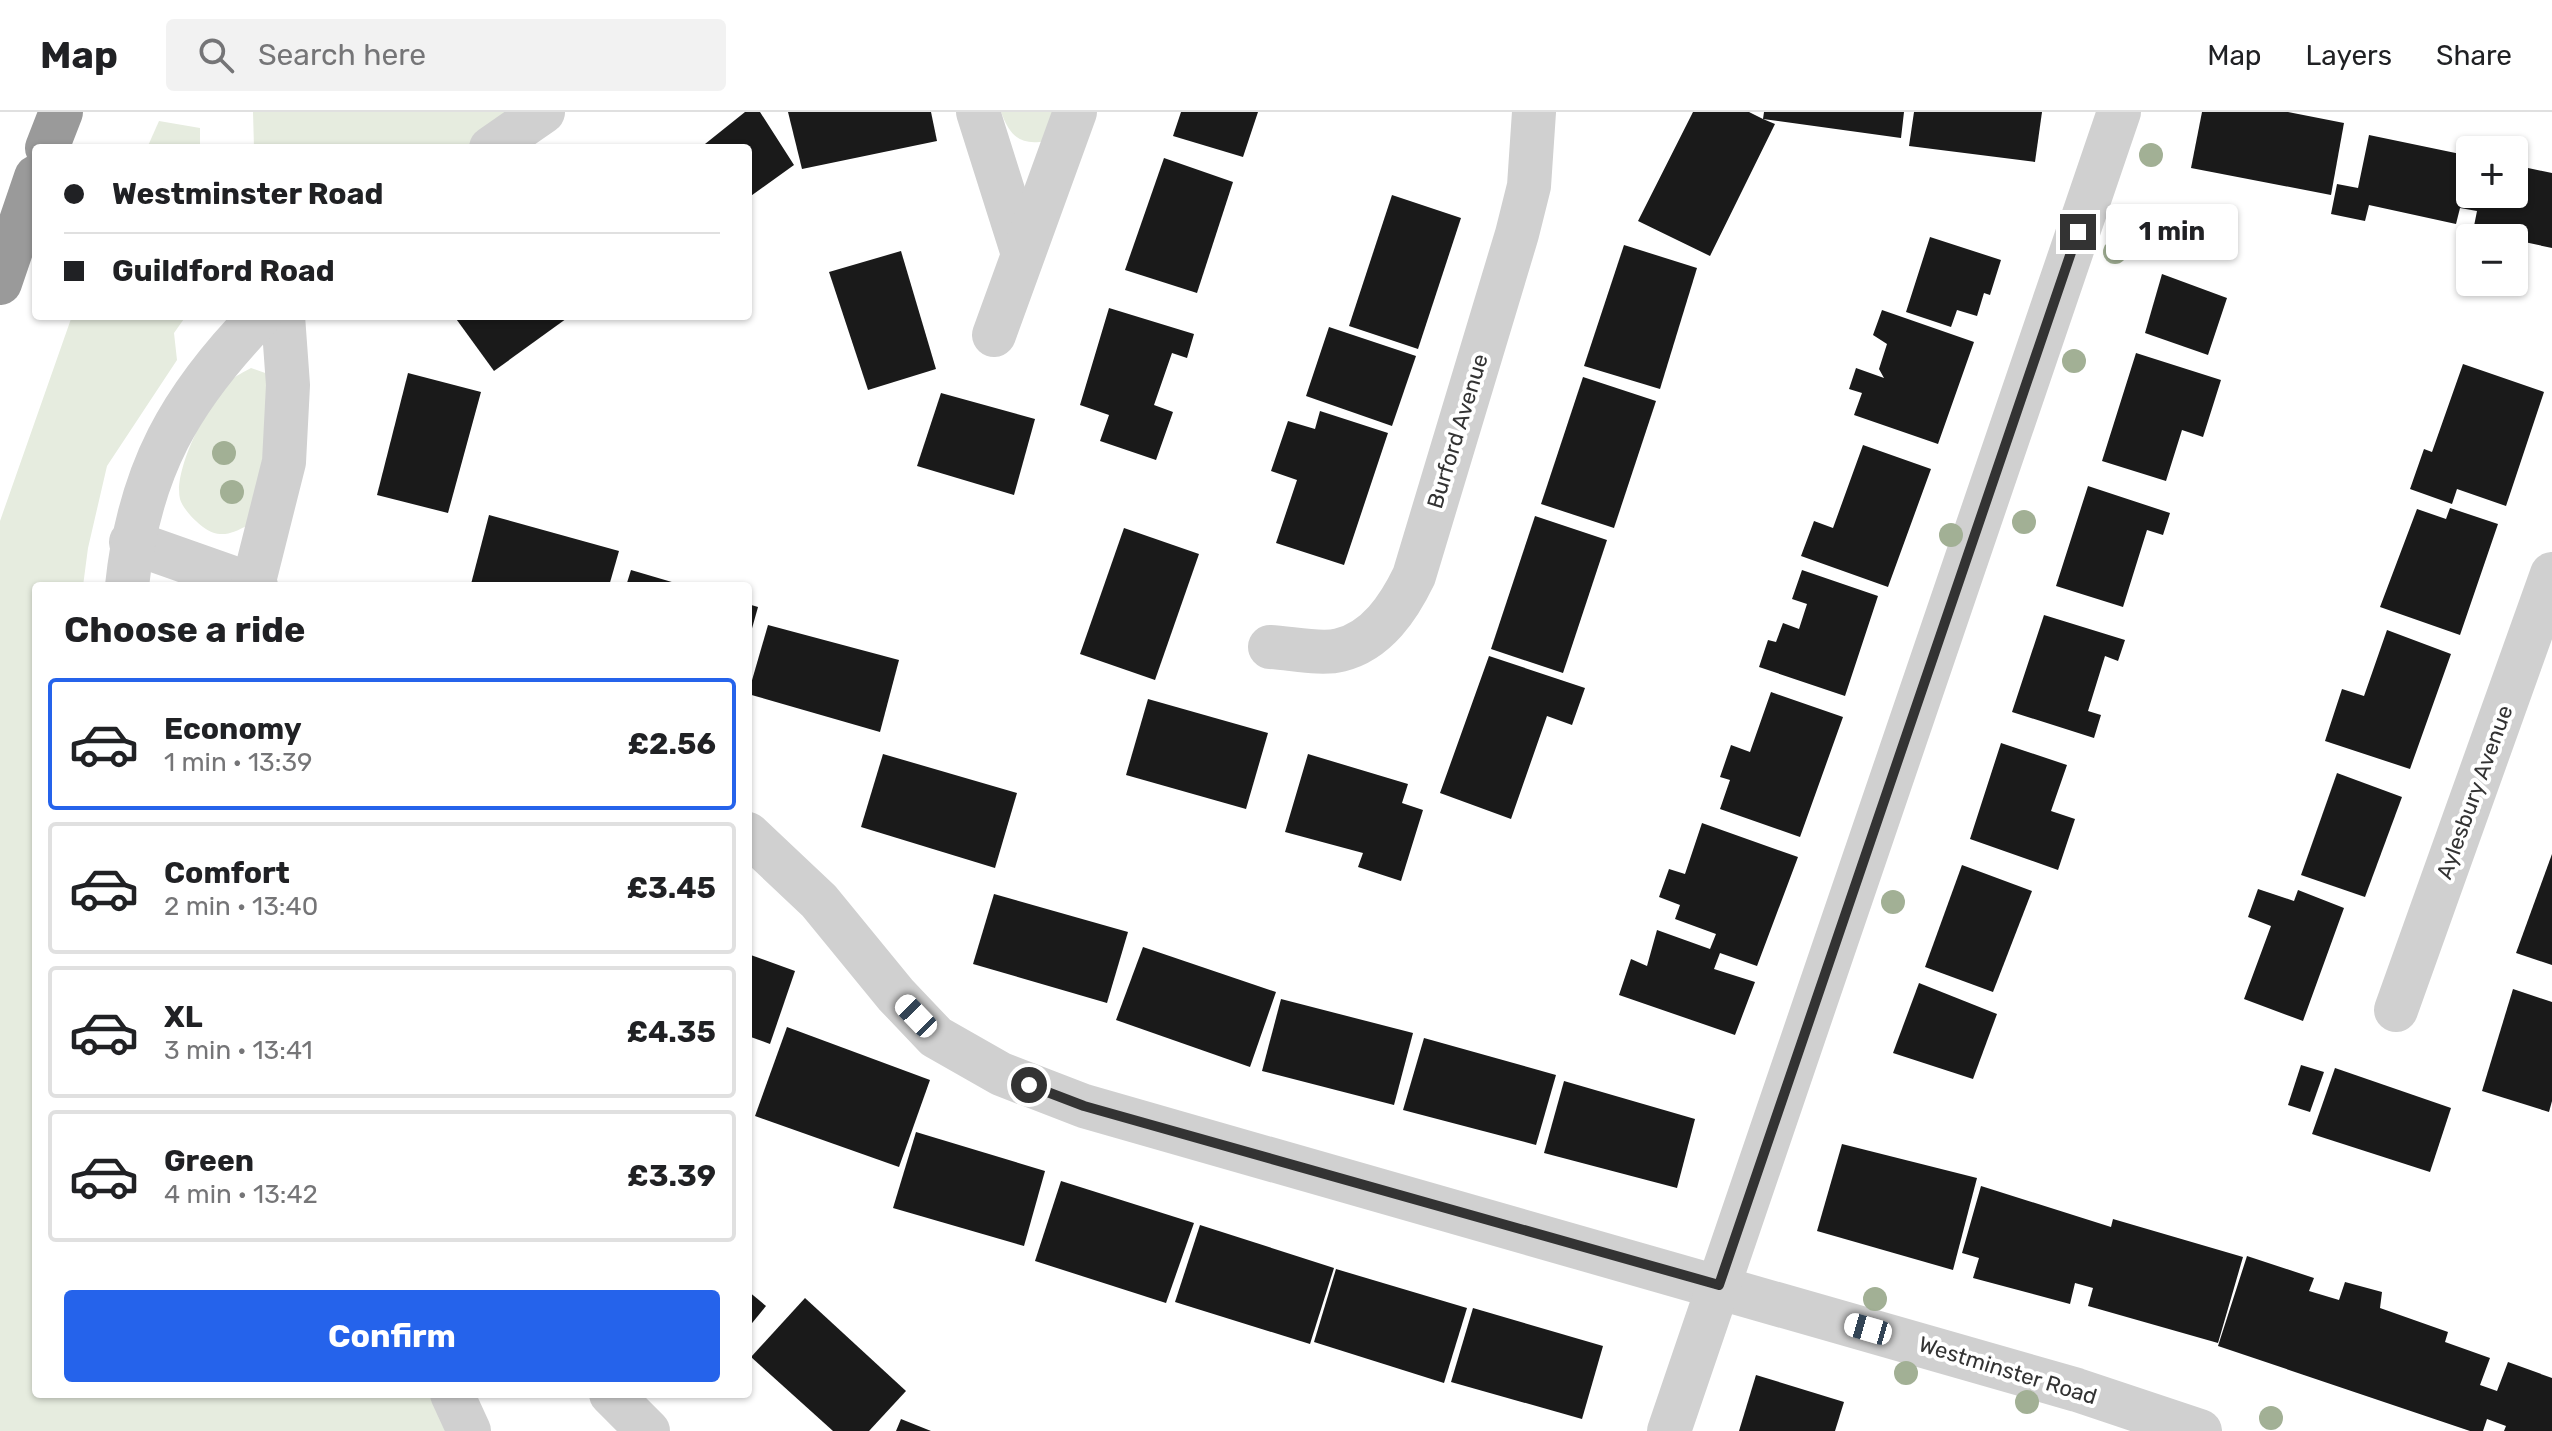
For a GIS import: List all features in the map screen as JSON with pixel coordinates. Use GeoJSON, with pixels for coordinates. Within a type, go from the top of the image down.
{"type":"FeatureCollection","features":[{"type":"Feature","properties":{"kind":"highway"},"geometry":{"type":"LineString","coordinates":[[49,144],[61,112]]}},
{"type":"Feature","properties":{"kind":"highway"},"geometry":{"type":"LineString","coordinates":[[0,283],[32,189]]}},
{"type":"Feature","properties":{"kind":"street"},"geometry":{"type":"LineString","coordinates":[[497,144],[543,112]]}},
{"type":"Feature","properties":{"kind":"street"},"geometry":{"type":"LineString","coordinates":[[978,112],[1022,251]]}},
{"type":"Feature","properties":{"kind":"street"},"geometry":{"type":"LineString","coordinates":[[994,335],[1075,112]]}},
{"type":"Feature","properties":{"kind":"street","name":"Burford Avenue"},"geometry":{"type":"LineString","coordinates":[[1270,647],[1340,651],[1367,636],[1396,613],[1414,576],[1517,234],[1529,186],[1534,112]]}},
{"type":"Feature","properties":{"kind":"street"},"geometry":{"type":"LineString","coordinates":[[1669,1431],[2119,112]]}},
{"type":"Feature","properties":{"kind":"street"},"geometry":{"type":"LineString","coordinates":[[127,582],[131,542],[148,479],[176,420],[215,362],[256,320]]}},
{"type":"Feature","properties":{"kind":"street"},"geometry":{"type":"LineString","coordinates":[[255,582],[284,462],[288,385],[283,320]]}},
{"type":"Feature","properties":{"kind":"street"},"geometry":{"type":"LineString","coordinates":[[131,542],[245,582]]}},
{"type":"Feature","properties":{"kind":"street","name":"Aylesbury Avenue"},"geometry":{"type":"LineString","coordinates":[[2396,1010],[2552,574]]}},
{"type":"Feature","properties":{"kind":"street","name":"Westminster Road"},"geometry":{"type":"LineString","coordinates":[[752,838],[819,901],[896,995],[936,1037],[1001,1074],[1084,1106],[1719,1285],[2077,1390],[2200,1431]]}},
{"type":"Feature","properties":{"kind":"street"},"geometry":{"type":"LineString","coordinates":[[454,1398],[469,1431]]}},
{"type":"Feature","properties":{"kind":"street"},"geometry":{"type":"LineString","coordinates":[[615,1398],[648,1431]]}},
{"type":"Feature","properties":{"kind":"shaded area"},"geometry":{"type":"Polygon","coordinates":[[[253,112],[530,112],[476,144],[254,144],[253,112]]]}},
{"type":"Feature","properties":{"kind":"shaded area"},"geometry":{"type":"Polygon","coordinates":[[[1001,112],[1058,112],[1046,141],[1029,142],[1012,133],[1001,112]]]}},
{"type":"Feature","properties":{"kind":"shaded area"},"geometry":{"type":"Polygon","coordinates":[[[159,121],[200,128],[200,144],[149,144],[159,121]]]}},
{"type":"Feature","properties":{"kind":"shaded area"},"geometry":{"type":"Polygon","coordinates":[[[71,320],[183,320],[174,333],[177,360],[107,466],[84,582],[32,582],[32,1398],[446,1398],[459,1431],[0,1431],[0,521],[71,320]]]}},
{"type":"Feature","properties":{"kind":"shaded area"},"geometry":{"type":"Polygon","coordinates":[[[251,368],[268,374],[271,455],[248,525],[231,533],[215,533],[196,522],[186,511],[180,499],[182,471],[194,436],[212,403],[230,381],[251,368]]]}},
{"type":"Feature","properties":{"kind":"building"},"geometry":{"type":"Polygon","coordinates":[[[745,112],[760,112],[794,165],[752,195],[752,144],[705,144],[745,112]]]}},
{"type":"Feature","properties":{"kind":"building"},"geometry":{"type":"Polygon","coordinates":[[[788,112],[931,112],[937,141],[802,169],[788,112]]]}},
{"type":"Feature","properties":{"kind":"building"},"geometry":{"type":"Polygon","coordinates":[[[1181,112],[1258,112],[1243,157],[1173,136],[1181,112]]]}},
{"type":"Feature","properties":{"kind":"building"},"geometry":{"type":"Polygon","coordinates":[[[1693,112],[1749,112],[1775,124],[1710,256],[1638,221],[1693,112]]]}},
{"type":"Feature","properties":{"kind":"building"},"geometry":{"type":"Polygon","coordinates":[[[1764,112],[1904,112],[1901,138],[1763,119],[1764,112]]]}},
{"type":"Feature","properties":{"kind":"building"},"geometry":{"type":"Polygon","coordinates":[[[1914,112],[2042,112],[2035,162],[1909,146],[1914,112]]]}},
{"type":"Feature","properties":{"kind":"building"},"geometry":{"type":"Polygon","coordinates":[[[2202,112],[2288,112],[2344,123],[2331,195],[2191,168],[2202,112]]]}},
{"type":"Feature","properties":{"kind":"building"},"geometry":{"type":"Polygon","coordinates":[[[2369,135],[2456,153],[2456,208],[2460,208],[2456,224],[2369,205],[2365,221],[2331,214],[2337,184],[2358,188],[2369,135]]]}},
{"type":"Feature","properties":{"kind":"building"},"geometry":{"type":"Polygon","coordinates":[[[1164,158],[1233,182],[1197,293],[1125,270],[1164,158]]]}},
{"type":"Feature","properties":{"kind":"building"},"geometry":{"type":"Polygon","coordinates":[[[2528,168],[2552,173],[2552,248],[2528,243],[2528,224],[2474,224],[2477,211],[2460,208],[2528,208],[2528,168]]]}},
{"type":"Feature","properties":{"kind":"building"},"geometry":{"type":"Polygon","coordinates":[[[1392,195],[1461,218],[1418,349],[1349,326],[1392,195]]]}},
{"type":"Feature","properties":{"kind":"building"},"geometry":{"type":"Polygon","coordinates":[[[1930,237],[2001,260],[1990,295],[1984,293],[1977,316],[1957,310],[1951,327],[1906,312],[1930,237]]]}},
{"type":"Feature","properties":{"kind":"building"},"geometry":{"type":"Polygon","coordinates":[[[1624,245],[1697,268],[1660,389],[1584,366],[1624,245]]]}},
{"type":"Feature","properties":{"kind":"building"},"geometry":{"type":"Polygon","coordinates":[[[901,251],[936,369],[868,390],[829,272],[901,251]]]}},
{"type":"Feature","properties":{"kind":"building"},"geometry":{"type":"Polygon","coordinates":[[[2162,274],[2227,298],[2208,355],[2145,333],[2162,274]]]}},
{"type":"Feature","properties":{"kind":"building"},"geometry":{"type":"Polygon","coordinates":[[[1109,308],[1194,334],[1187,358],[1172,353],[1154,405],[1173,412],[1156,460],[1100,441],[1109,415],[1080,405],[1109,308]]]}},
{"type":"Feature","properties":{"kind":"building"},"geometry":{"type":"Polygon","coordinates":[[[1882,310],[1974,342],[1938,444],[1854,415],[1862,393],[1849,389],[1856,368],[1884,378],[1879,369],[1887,344],[1873,335],[1882,310]]]}},
{"type":"Feature","properties":{"kind":"building"},"geometry":{"type":"Polygon","coordinates":[[[457,320],[564,320],[494,371],[457,320]]]}},
{"type":"Feature","properties":{"kind":"building"},"geometry":{"type":"Polygon","coordinates":[[[1329,327],[1416,356],[1392,426],[1306,396],[1329,327]]]}},
{"type":"Feature","properties":{"kind":"building"},"geometry":{"type":"Polygon","coordinates":[[[2136,353],[2221,380],[2203,437],[2182,430],[2166,481],[2102,461],[2136,353]]]}},
{"type":"Feature","properties":{"kind":"building"},"geometry":{"type":"Polygon","coordinates":[[[2463,364],[2544,392],[2506,506],[2457,489],[2452,504],[2410,489],[2424,449],[2432,452],[2463,364]]]}},
{"type":"Feature","properties":{"kind":"building"},"geometry":{"type":"Polygon","coordinates":[[[408,373],[481,392],[448,513],[377,495],[408,373]]]}},
{"type":"Feature","properties":{"kind":"building"},"geometry":{"type":"Polygon","coordinates":[[[1583,377],[1656,401],[1614,528],[1541,504],[1583,377]]]}},
{"type":"Feature","properties":{"kind":"building"},"geometry":{"type":"Polygon","coordinates":[[[941,393],[1035,419],[1014,495],[917,466],[941,393]]]}},
{"type":"Feature","properties":{"kind":"building"},"geometry":{"type":"Polygon","coordinates":[[[1320,411],[1388,433],[1344,565],[1276,543],[1297,480],[1271,471],[1288,421],[1315,429],[1320,411]]]}},
{"type":"Feature","properties":{"kind":"building"},"geometry":{"type":"Polygon","coordinates":[[[1863,445],[1931,469],[1888,587],[1801,556],[1814,521],[1833,528],[1863,445]]]}},
{"type":"Feature","properties":{"kind":"building"},"geometry":{"type":"Polygon","coordinates":[[[2088,486],[2170,513],[2163,535],[2147,530],[2123,607],[2056,586],[2088,486]]]}},
{"type":"Feature","properties":{"kind":"building"},"geometry":{"type":"Polygon","coordinates":[[[2450,508],[2498,524],[2460,635],[2380,607],[2417,509],[2446,519],[2450,508]]]}},
{"type":"Feature","properties":{"kind":"building"},"geometry":{"type":"Polygon","coordinates":[[[489,515],[619,551],[610,582],[472,582],[489,515]]]}},
{"type":"Feature","properties":{"kind":"building"},"geometry":{"type":"Polygon","coordinates":[[[1535,516],[1607,540],[1563,673],[1491,649],[1535,516]]]}},
{"type":"Feature","properties":{"kind":"building"},"geometry":{"type":"Polygon","coordinates":[[[1124,528],[1199,554],[1155,680],[1080,654],[1124,528]]]}},
{"type":"Feature","properties":{"kind":"building"},"geometry":{"type":"Polygon","coordinates":[[[631,570],[672,582],[627,582],[631,570]]]}},
{"type":"Feature","properties":{"kind":"building"},"geometry":{"type":"Polygon","coordinates":[[[1802,570],[1878,596],[1845,696],[1759,667],[1768,640],[1776,642],[1783,623],[1799,629],[1807,604],[1792,599],[1802,570]]]}},
{"type":"Feature","properties":{"kind":"building"},"geometry":{"type":"Polygon","coordinates":[[[752,605],[758,607],[752,628],[752,605]]]}},
{"type":"Feature","properties":{"kind":"building"},"geometry":{"type":"Polygon","coordinates":[[[2044,615],[2125,640],[2118,661],[2105,656],[2088,711],[2101,715],[2094,738],[2012,712],[2044,615]]]}},
{"type":"Feature","properties":{"kind":"building"},"geometry":{"type":"Polygon","coordinates":[[[768,625],[899,660],[880,732],[752,695],[752,680],[768,625]]]}},
{"type":"Feature","properties":{"kind":"building"},"geometry":{"type":"Polygon","coordinates":[[[2387,630],[2451,654],[2410,769],[2325,741],[2342,689],[2364,696],[2387,630]]]}},
{"type":"Feature","properties":{"kind":"building"},"geometry":{"type":"Polygon","coordinates":[[[1489,656],[1585,688],[1572,725],[1547,716],[1511,819],[1440,793],[1489,656]]]}},
{"type":"Feature","properties":{"kind":"building"},"geometry":{"type":"Polygon","coordinates":[[[1771,692],[1843,717],[1800,837],[1720,809],[1730,780],[1720,777],[1731,745],[1750,752],[1771,692]]]}},
{"type":"Feature","properties":{"kind":"building"},"geometry":{"type":"Polygon","coordinates":[[[1148,699],[1268,733],[1246,809],[1126,775],[1148,699]]]}},
{"type":"Feature","properties":{"kind":"building"},"geometry":{"type":"Polygon","coordinates":[[[2001,743],[2067,765],[2051,811],[2075,819],[2058,870],[1970,839],[2001,743]]]}},
{"type":"Feature","properties":{"kind":"building"},"geometry":{"type":"Polygon","coordinates":[[[883,754],[1017,793],[995,868],[861,827],[883,754]]]}},
{"type":"Feature","properties":{"kind":"building"},"geometry":{"type":"Polygon","coordinates":[[[1308,754],[1408,784],[1402,803],[1423,810],[1401,881],[1358,867],[1363,853],[1285,832],[1308,754]]]}},
{"type":"Feature","properties":{"kind":"building"},"geometry":{"type":"Polygon","coordinates":[[[2337,773],[2402,797],[2365,897],[2301,875],[2337,773]]]}},
{"type":"Feature","properties":{"kind":"building"},"geometry":{"type":"Polygon","coordinates":[[[1702,823],[1798,857],[1757,966],[1720,953],[1714,969],[1755,982],[1735,1035],[1619,995],[1631,959],[1647,966],[1657,930],[1710,949],[1716,934],[1675,919],[1680,905],[1659,897],[1669,869],[1685,874],[1702,823]]]}},
{"type":"Feature","properties":{"kind":"building"},"geometry":{"type":"Polygon","coordinates":[[[2552,854],[2552,965],[2516,953],[2552,854]]]}},
{"type":"Feature","properties":{"kind":"building"},"geometry":{"type":"Polygon","coordinates":[[[1962,865],[2032,891],[1993,992],[1925,967],[1962,865]]]}},
{"type":"Feature","properties":{"kind":"building"},"geometry":{"type":"Polygon","coordinates":[[[2258,889],[2294,901],[2298,890],[2344,908],[2303,1021],[2244,999],[2271,926],[2248,917],[2258,889]]]}},
{"type":"Feature","properties":{"kind":"building"},"geometry":{"type":"Polygon","coordinates":[[[994,894],[1128,932],[1107,1003],[973,964],[994,894]]]}},
{"type":"Feature","properties":{"kind":"building"},"geometry":{"type":"Polygon","coordinates":[[[1143,947],[1276,992],[1250,1067],[1116,1020],[1143,947]]]}},
{"type":"Feature","properties":{"kind":"building"},"geometry":{"type":"Polygon","coordinates":[[[752,955],[795,971],[770,1044],[752,1037],[752,955]]]}},
{"type":"Feature","properties":{"kind":"building"},"geometry":{"type":"Polygon","coordinates":[[[1919,983],[1997,1014],[1973,1079],[1893,1053],[1919,983]]]}},
{"type":"Feature","properties":{"kind":"building"},"geometry":{"type":"Polygon","coordinates":[[[2513,989],[2552,1002],[2552,1101],[2549,1112],[2482,1091],[2513,989]]]}},
{"type":"Feature","properties":{"kind":"building"},"geometry":{"type":"Polygon","coordinates":[[[1281,999],[1413,1033],[1394,1105],[1262,1071],[1281,999]]]}},
{"type":"Feature","properties":{"kind":"building"},"geometry":{"type":"Polygon","coordinates":[[[787,1027],[930,1080],[899,1167],[755,1116],[787,1027]]]}},
{"type":"Feature","properties":{"kind":"building"},"geometry":{"type":"Polygon","coordinates":[[[1424,1038],[1556,1075],[1536,1145],[1403,1110],[1424,1038]]]}},
{"type":"Feature","properties":{"kind":"building"},"geometry":{"type":"Polygon","coordinates":[[[2301,1065],[2324,1072],[2310,1112],[2288,1105],[2301,1065]]]}},
{"type":"Feature","properties":{"kind":"building"},"geometry":{"type":"Polygon","coordinates":[[[2335,1068],[2451,1108],[2430,1172],[2312,1134],[2335,1068]]]}},
{"type":"Feature","properties":{"kind":"building"},"geometry":{"type":"Polygon","coordinates":[[[1564,1081],[1695,1119],[1677,1188],[1544,1153],[1564,1081]]]}},
{"type":"Feature","properties":{"kind":"building"},"geometry":{"type":"Polygon","coordinates":[[[916,1132],[1045,1171],[1024,1246],[893,1208],[916,1132]]]}},
{"type":"Feature","properties":{"kind":"building"},"geometry":{"type":"Polygon","coordinates":[[[1842,1144],[1977,1178],[1953,1270],[1817,1231],[1842,1144]]]}},
{"type":"Feature","properties":{"kind":"building"},"geometry":{"type":"Polygon","coordinates":[[[1061,1181],[1194,1223],[1166,1303],[1035,1261],[1061,1181]]]}},
{"type":"Feature","properties":{"kind":"building"},"geometry":{"type":"Polygon","coordinates":[[[1981,1186],[2111,1227],[2113,1219],[2243,1257],[2218,1343],[2088,1306],[2093,1288],[2075,1283],[2070,1304],[1973,1278],[1979,1258],[1962,1253],[1981,1186]]]}},
{"type":"Feature","properties":{"kind":"building"},"geometry":{"type":"Polygon","coordinates":[[[1200,1225],[1334,1268],[1310,1344],[1175,1302],[1200,1225]]]}},
{"type":"Feature","properties":{"kind":"building"},"geometry":{"type":"Polygon","coordinates":[[[2247,1256],[2314,1278],[2309,1291],[2339,1300],[2345,1282],[2382,1292],[2380,1308],[2448,1332],[2445,1342],[2490,1358],[2480,1385],[2497,1391],[2508,1362],[2552,1378],[2552,1431],[2504,1431],[2506,1426],[2487,1419],[2483,1431],[2470,1431],[2218,1346],[2247,1256]]]}},
{"type":"Feature","properties":{"kind":"building"},"geometry":{"type":"Polygon","coordinates":[[[1336,1269],[1467,1308],[1444,1383],[1314,1342],[1336,1269]]]}},
{"type":"Feature","properties":{"kind":"building"},"geometry":{"type":"Polygon","coordinates":[[[752,1294],[766,1306],[752,1323],[752,1294]]]}},
{"type":"Feature","properties":{"kind":"building"},"geometry":{"type":"Polygon","coordinates":[[[805,1298],[906,1391],[869,1431],[833,1431],[752,1356],[805,1298]]]}},
{"type":"Feature","properties":{"kind":"building"},"geometry":{"type":"Polygon","coordinates":[[[1473,1308],[1603,1346],[1582,1419],[1451,1382],[1473,1308]]]}},
{"type":"Feature","properties":{"kind":"building"},"geometry":{"type":"Polygon","coordinates":[[[1756,1375],[1844,1402],[1835,1431],[1739,1431],[1756,1375]]]}},
{"type":"Feature","properties":{"kind":"building"},"geometry":{"type":"Polygon","coordinates":[[[901,1419],[931,1431],[896,1431],[901,1419]]]}},
{"type":"Feature","properties":{"kind":"route"},"geometry":{"type":"LineString","coordinates":[[1029,1085],[1084,1106],[1719,1285],[2078,232]]}}]}
